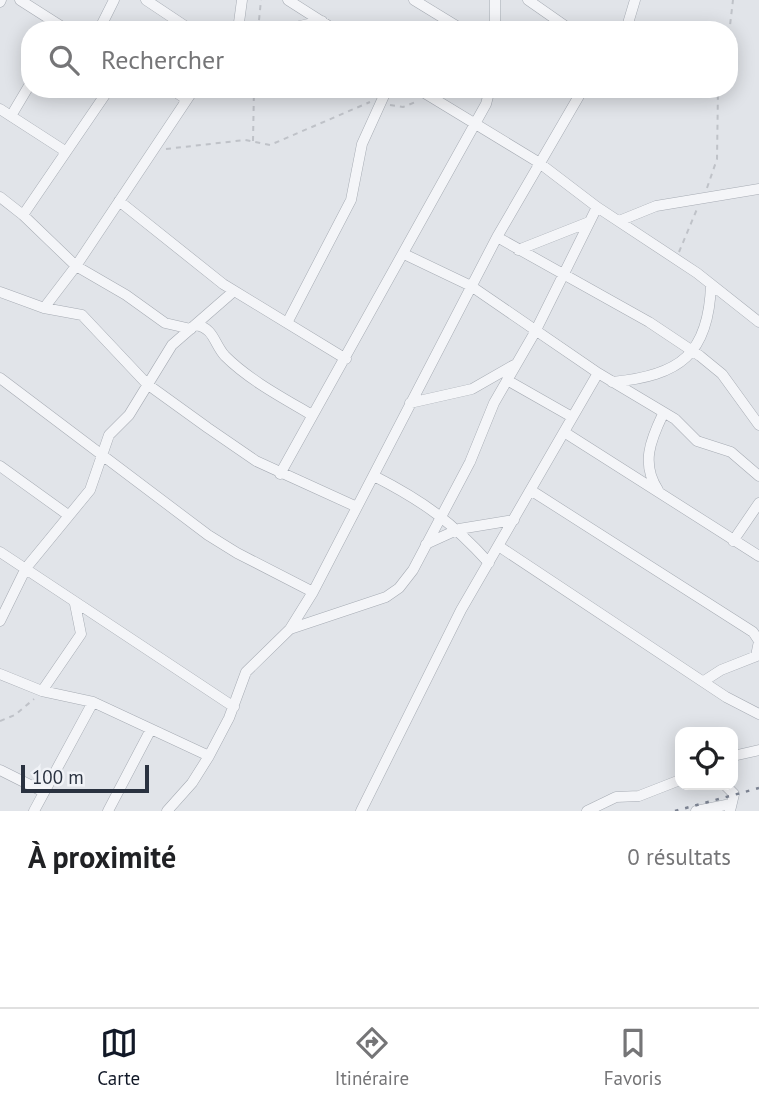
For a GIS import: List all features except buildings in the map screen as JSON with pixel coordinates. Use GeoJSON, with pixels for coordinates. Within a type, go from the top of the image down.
{"type":"FeatureCollection","features":[{"type":"Feature","properties":{"kind":"street"},"geometry":{"type":"LineString","coordinates":[[20,0],[51,21]]}},
{"type":"Feature","properties":{"kind":"street"},"geometry":{"type":"LineString","coordinates":[[104,21],[114,0]]}},
{"type":"Feature","properties":{"kind":"street"},"geometry":{"type":"LineString","coordinates":[[146,0],[176,21]]}},
{"type":"Feature","properties":{"kind":"street"},"geometry":{"type":"LineString","coordinates":[[239,21],[242,0]]}},
{"type":"Feature","properties":{"kind":"street"},"geometry":{"type":"LineString","coordinates":[[414,0],[448,21]]}},
{"type":"Feature","properties":{"kind":"street"},"geometry":{"type":"LineString","coordinates":[[495,0],[495,21]]}},
{"type":"Feature","properties":{"kind":"street"},"geometry":{"type":"LineString","coordinates":[[528,0],[559,21]]}},
{"type":"Feature","properties":{"kind":"street"},"geometry":{"type":"LineString","coordinates":[[629,21],[635,0]]}},
{"type":"Feature","properties":{"kind":"street"},"geometry":{"type":"LineString","coordinates":[[292,1],[322,21]]}},
{"type":"Feature","properties":{"kind":"street"},"geometry":{"type":"LineString","coordinates":[[11,116],[22,98]]}},
{"type":"Feature","properties":{"kind":"street"},"geometry":{"type":"LineString","coordinates":[[23,215],[103,98]]}},
{"type":"Feature","properties":{"kind":"street"},"geometry":{"type":"LineString","coordinates":[[287,323],[351,200],[362,144],[382,98]]}},
{"type":"Feature","properties":{"kind":"street"},"geometry":{"type":"LineString","coordinates":[[433,98],[538,162],[711,284],[759,322]]}},
{"type":"Feature","properties":{"kind":"street"},"geometry":{"type":"LineString","coordinates":[[280,474],[404,254],[488,98]]}},
{"type":"Feature","properties":{"kind":"street"},"geometry":{"type":"LineString","coordinates":[[167,811],[192,783],[209,756],[234,707],[246,672],[290,629],[313,592],[497,237],[577,98]]}},
{"type":"Feature","properties":{"kind":"street"},"geometry":{"type":"LineString","coordinates":[[44,308],[76,266],[186,99]]}},
{"type":"Feature","properties":{"kind":"street"},"geometry":{"type":"LineString","coordinates":[[0,109],[65,152]]}},
{"type":"Feature","properties":{"kind":"street"},"geometry":{"type":"LineString","coordinates":[[619,221],[656,206],[759,189]]}},
{"type":"Feature","properties":{"kind":"street"},"geometry":{"type":"LineString","coordinates":[[0,198],[23,215],[76,266],[126,295],[165,323],[209,330],[222,352],[236,365],[313,415]]}},
{"type":"Feature","properties":{"kind":"street"},"geometry":{"type":"LineString","coordinates":[[118,201],[234,291],[346,359]]}},
{"type":"Feature","properties":{"kind":"street"},"geometry":{"type":"LineString","coordinates":[[290,629],[386,597],[406,579],[470,462],[488,416],[535,332],[597,206]]}},
{"type":"Feature","properties":{"kind":"street"},"geometry":{"type":"LineString","coordinates":[[518,250],[589,222]]}},
{"type":"Feature","properties":{"kind":"street"},"geometry":{"type":"LineString","coordinates":[[497,237],[649,322],[693,352],[722,374],[759,425]]}},
{"type":"Feature","properties":{"kind":"street"},"geometry":{"type":"LineString","coordinates":[[404,254],[471,286],[535,332],[679,423],[697,441],[731,452],[758,476]]}},
{"type":"Feature","properties":{"kind":"street"},"geometry":{"type":"LineString","coordinates":[[612,382],[654,374],[693,352],[699,345],[709,315],[711,284]]}},
{"type":"Feature","properties":{"kind":"street"},"geometry":{"type":"LineString","coordinates":[[0,621],[26,568],[90,490],[109,435],[129,415],[175,341],[234,291]]}},
{"type":"Feature","properties":{"kind":"street"},"geometry":{"type":"LineString","coordinates":[[0,292],[44,308],[82,315],[147,384],[256,461],[357,507]]}},
{"type":"Feature","properties":{"kind":"street"},"geometry":{"type":"LineString","coordinates":[[410,403],[472,389],[515,365]]}},
{"type":"Feature","properties":{"kind":"street"},"geometry":{"type":"LineString","coordinates":[[361,811],[461,610],[500,547],[598,373]]}},
{"type":"Feature","properties":{"kind":"street"},"geometry":{"type":"LineString","coordinates":[[0,378],[103,457],[237,553],[313,592]]}},
{"type":"Feature","properties":{"kind":"street"},"geometry":{"type":"LineString","coordinates":[[507,380],[572,417]]}},
{"type":"Feature","properties":{"kind":"street"},"geometry":{"type":"LineString","coordinates":[[660,494],[650,474],[648,455],[663,414]]}},
{"type":"Feature","properties":{"kind":"street"},"geometry":{"type":"LineString","coordinates":[[564,432],[759,556]]}},
{"type":"Feature","properties":{"kind":"street"},"geometry":{"type":"LineString","coordinates":[[0,466],[68,515]]}},
{"type":"Feature","properties":{"kind":"street"},"geometry":{"type":"LineString","coordinates":[[374,476],[417,497],[441,515],[459,529],[489,563]]}},
{"type":"Feature","properties":{"kind":"street"},"geometry":{"type":"LineString","coordinates":[[532,491],[753,632],[759,641],[758,655],[720,670],[704,681]]}},
{"type":"Feature","properties":{"kind":"street"},"geometry":{"type":"LineString","coordinates":[[733,541],[759,503]]}},
{"type":"Feature","properties":{"kind":"street"},"geometry":{"type":"LineString","coordinates":[[426,544],[459,529],[514,520]]}},
{"type":"Feature","properties":{"kind":"street"},"geometry":{"type":"LineString","coordinates":[[500,547],[726,697],[759,715]]}},
{"type":"Feature","properties":{"kind":"street"},"geometry":{"type":"LineString","coordinates":[[0,552],[234,707]]}},
{"type":"Feature","properties":{"kind":"street"},"geometry":{"type":"LineString","coordinates":[[42,691],[81,635],[75,603]]}},
{"type":"Feature","properties":{"kind":"street"},"geometry":{"type":"LineString","coordinates":[[0,674],[42,691],[93,702],[150,731],[209,756]]}},
{"type":"Feature","properties":{"kind":"street"},"geometry":{"type":"LineString","coordinates":[[34,811],[93,702]]}},
{"type":"Feature","properties":{"kind":"street"},"geometry":{"type":"LineString","coordinates":[[108,811],[150,731]]}},
{"type":"Feature","properties":{"kind":"street"},"geometry":{"type":"LineString","coordinates":[[738,755],[759,750]]}},
{"type":"Feature","properties":{"kind":"street"},"geometry":{"type":"LineString","coordinates":[[0,770],[44,792]]}},
{"type":"Feature","properties":{"kind":"street"},"geometry":{"type":"LineString","coordinates":[[587,811],[616,797],[639,796],[675,782]]}},
{"type":"Feature","properties":{"kind":"street"},"geometry":{"type":"LineString","coordinates":[[696,811],[727,807],[734,794],[730,790]]}},
{"type":"Feature","properties":{"kind":"path"},"geometry":{"type":"LineString","coordinates":[[259,21],[261,0]]}},
{"type":"Feature","properties":{"kind":"path"},"geometry":{"type":"LineString","coordinates":[[731,21],[733,0]]}},
{"type":"Feature","properties":{"kind":"path"},"geometry":{"type":"LineString","coordinates":[[253,143],[254,98]]}},
{"type":"Feature","properties":{"kind":"path"},"geometry":{"type":"LineString","coordinates":[[151,151],[244,139],[270,145],[369,102],[403,107],[425,98]]}},
{"type":"Feature","properties":{"kind":"path"},"geometry":{"type":"LineString","coordinates":[[675,259],[713,176],[717,159],[718,98]]}},
{"type":"Feature","properties":{"kind":"path"},"geometry":{"type":"LineString","coordinates":[[0,721],[15,715],[42,691]]}},
{"type":"Feature","properties":{"kind":"railway"},"geometry":{"type":"LineString","coordinates":[[675,811],[759,788]]}}]}
